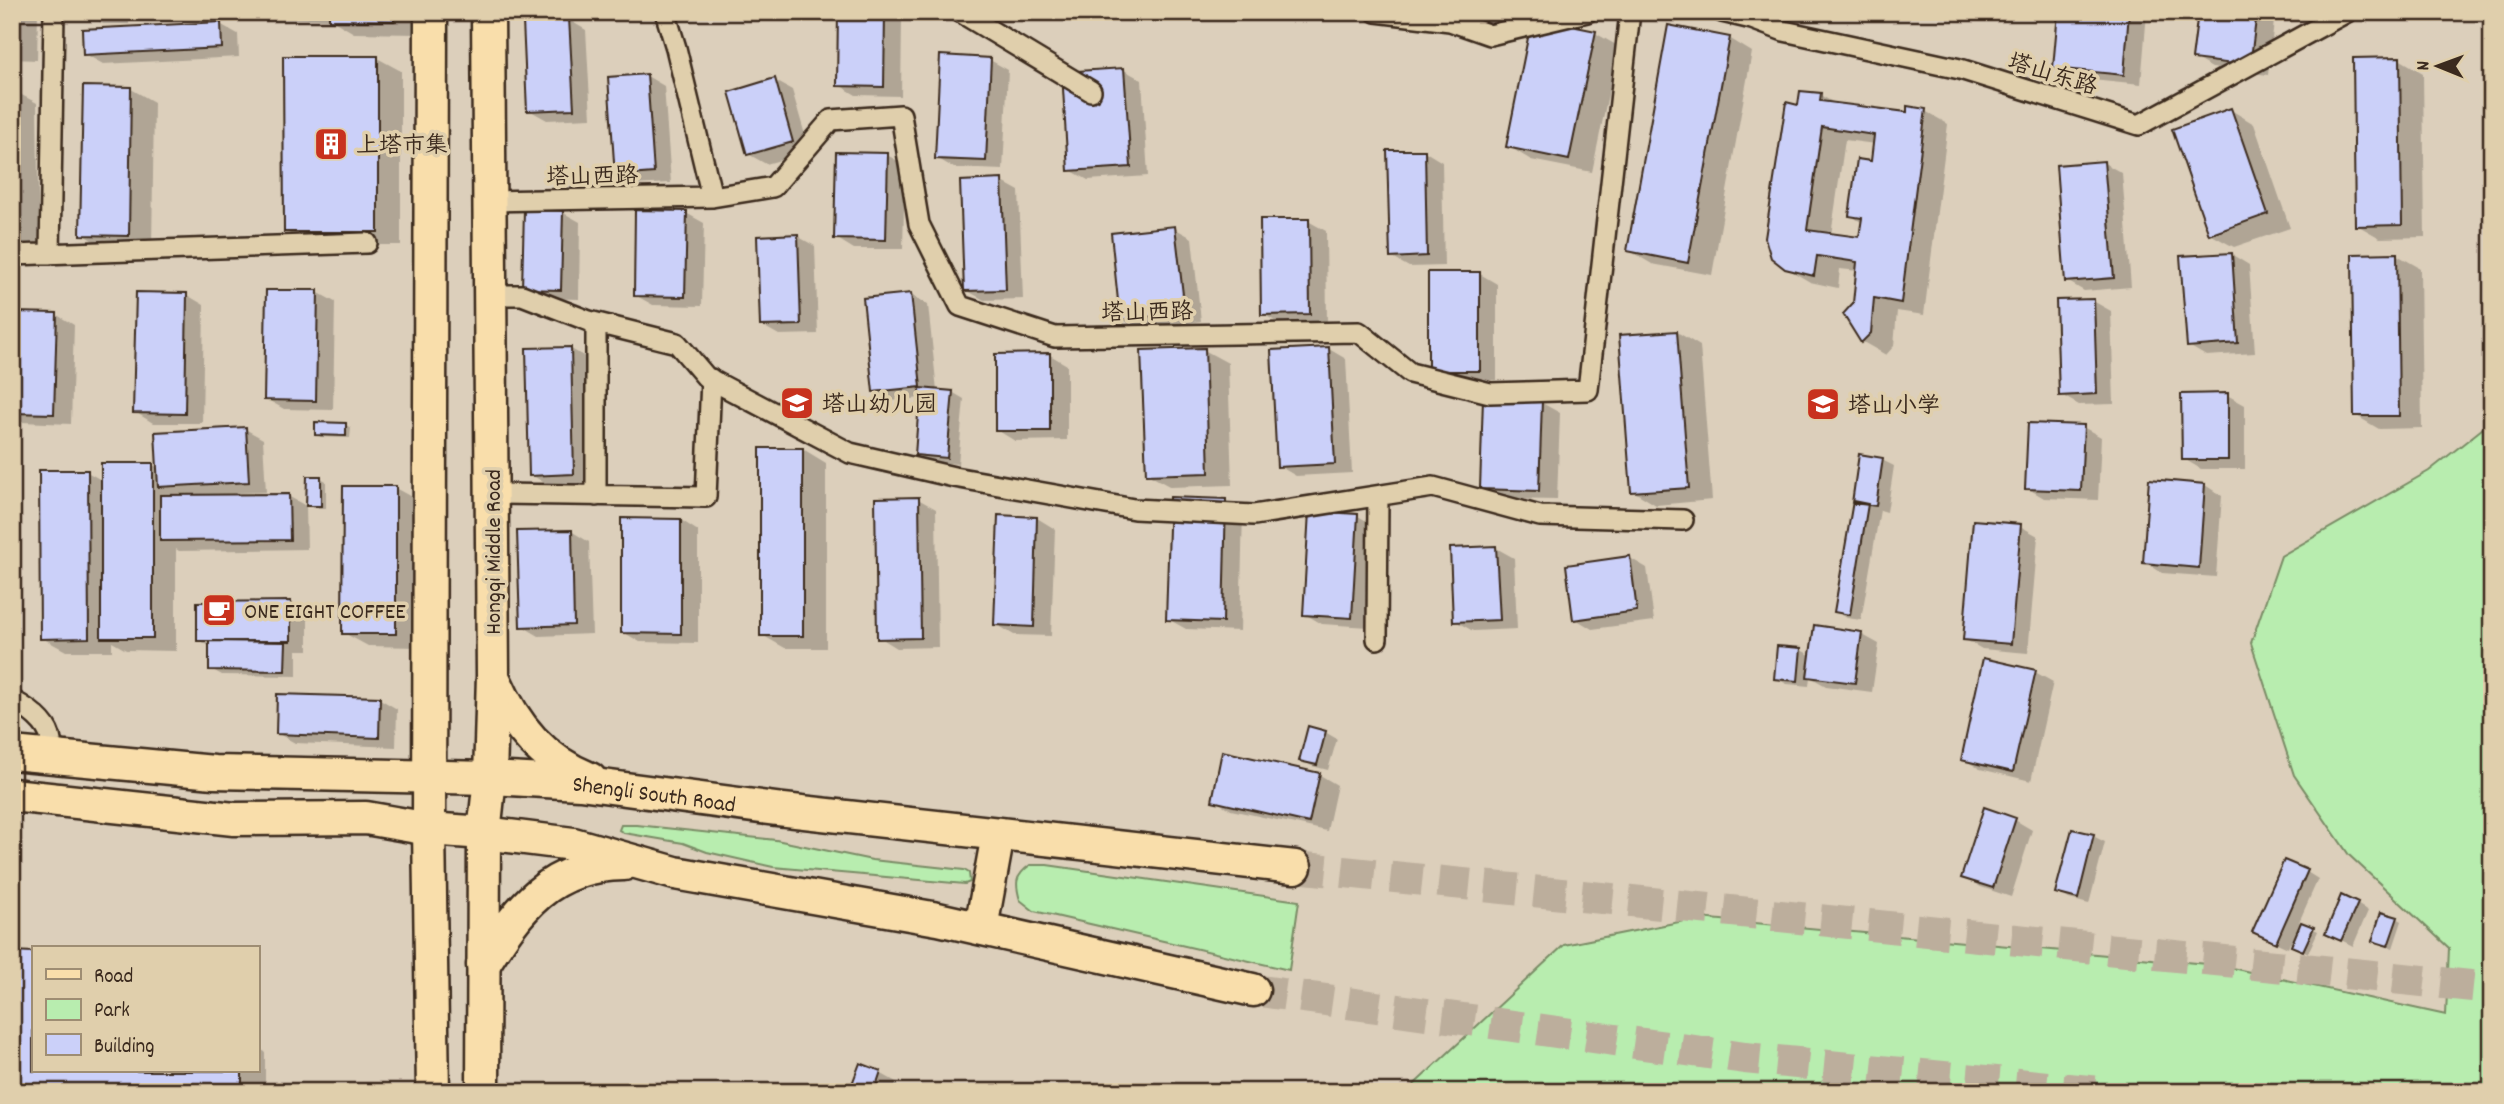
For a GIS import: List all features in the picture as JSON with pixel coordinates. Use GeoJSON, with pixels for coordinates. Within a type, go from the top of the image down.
{"type":"FeatureCollection","features":[{"type":"Feature","properties":{"kind":"main road"},"geometry":{"type":"LineString","coordinates":[[432,12],[429,829],[433,1092]]}},
{"type":"Feature","properties":{"kind":"main road","name":"Hongqi Middle Road"},"geometry":{"type":"LineString","coordinates":[[483,1092],[484,833],[490,778],[493,675],[488,12]]}},
{"type":"Feature","properties":{"kind":"main road"},"geometry":{"type":"LineString","coordinates":[[493,675],[512,717],[562,767],[618,788]]}},
{"type":"Feature","properties":{"kind":"main road","name":"Shengli South Road"},"geometry":{"type":"LineString","coordinates":[[12,753],[214,772],[430,779],[490,778],[580,783],[998,835],[1295,867]]}},
{"type":"Feature","properties":{"kind":"main road"},"geometry":{"type":"LineString","coordinates":[[12,796],[234,819],[366,818],[429,829],[573,844],[675,873],[913,914],[1253,990]]}},
{"type":"Feature","properties":{"kind":"main road"},"geometry":{"type":"LineString","coordinates":[[981,929],[998,835]]}},
{"type":"Feature","properties":{"kind":"main road"},"geometry":{"type":"LineString","coordinates":[[482,965],[526,904],[565,876],[587,868],[639,864]]}},
{"type":"Feature","properties":{"kind":"street"},"geometry":{"type":"LineString","coordinates":[[50,254],[54,12]]}},
{"type":"Feature","properties":{"kind":"street"},"geometry":{"type":"LineString","coordinates":[[665,12],[712,197]]}},
{"type":"Feature","properties":{"kind":"street"},"geometry":{"type":"LineString","coordinates":[[960,12],[1091,91]]}},
{"type":"Feature","properties":{"kind":"street"},"geometry":{"type":"LineString","coordinates":[[1376,12],[1450,22],[1490,34],[1587,12]]}},
{"type":"Feature","properties":{"kind":"street","name":"塔山西路"},"geometry":{"type":"LineString","coordinates":[[490,201],[712,197],[773,187],[831,120],[901,115],[919,224],[960,306],[1055,337],[1359,332],[1410,373],[1490,393],[1588,390],[1630,12]]}},
{"type":"Feature","properties":{"kind":"street","name":"塔山东路"},"geometry":{"type":"LineString","coordinates":[[1722,12],[1784,31],[1960,69],[2139,125],[2347,12]]}},
{"type":"Feature","properties":{"kind":"street"},"geometry":{"type":"LineString","coordinates":[[12,255],[367,243]]}},
{"type":"Feature","properties":{"kind":"street"},"geometry":{"type":"LineString","coordinates":[[490,295],[522,295],[596,323],[677,343],[688,359],[711,379],[850,453],[954,477],[1134,509],[1254,515],[1433,487],[1541,516],[1683,520]]}},
{"type":"Feature","properties":{"kind":"street"},"geometry":{"type":"LineString","coordinates":[[596,323],[596,496]]}},
{"type":"Feature","properties":{"kind":"street"},"geometry":{"type":"LineString","coordinates":[[492,495],[706,497],[711,379]]}},
{"type":"Feature","properties":{"kind":"street"},"geometry":{"type":"LineString","coordinates":[[1377,639],[1378,496]]}},
{"type":"Feature","properties":{"kind":"street"},"geometry":{"type":"LineString","coordinates":[[12,700],[24,707],[46,728],[51,740],[50,758]]}},
{"type":"Feature","properties":{"kind":"green space"},"geometry":{"type":"Polygon","coordinates":[[[2492,421],[2492,1092],[1406,1092],[1564,945],[1699,918],[2218,965],[2446,1015],[2449,948],[2349,855],[2294,775],[2251,643],[2281,556],[2429,471],[2492,421]]]}},
{"type":"Feature","properties":{"kind":"green space"},"geometry":{"type":"Polygon","coordinates":[[[621,825],[776,840],[872,860],[964,870],[969,873],[970,882],[965,884],[773,867],[707,852],[683,843],[624,833],[619,830],[621,825]]]}},
{"type":"Feature","properties":{"kind":"green space"},"geometry":{"type":"Polygon","coordinates":[[[1030,865],[1047,865],[1299,901],[1289,970],[1034,911],[1020,900],[1017,889],[1019,876],[1030,865]]]}},
{"type":"Feature","properties":{"kind":"building"},"geometry":{"type":"Polygon","coordinates":[[[12,12],[15,12],[14,47],[12,47],[12,12]]]}},
{"type":"Feature","properties":{"kind":"building"},"geometry":{"type":"Polygon","coordinates":[[[84,12],[112,12],[112,15],[84,15],[84,12]]]}},
{"type":"Feature","properties":{"kind":"building"},"geometry":{"type":"Polygon","coordinates":[[[329,12],[394,12],[394,21],[329,20],[329,12]]]}},
{"type":"Feature","properties":{"kind":"building"},"geometry":{"type":"Polygon","coordinates":[[[838,12],[885,12],[884,87],[837,86],[838,12]]]}},
{"type":"Feature","properties":{"kind":"building"},"geometry":{"type":"Polygon","coordinates":[[[2058,12],[2129,12],[2124,75],[2053,68],[2058,12]]]}},
{"type":"Feature","properties":{"kind":"building"},"geometry":{"type":"Polygon","coordinates":[[[2198,12],[2257,12],[2250,66],[2192,59],[2198,12]]]}},
{"type":"Feature","properties":{"kind":"building"},"geometry":{"type":"Polygon","coordinates":[[[569,18],[574,109],[527,111],[523,21],[569,18]]]}},
{"type":"Feature","properties":{"kind":"building"},"geometry":{"type":"Polygon","coordinates":[[[1532,18],[1596,31],[1569,160],[1506,147],[1532,18]]]}},
{"type":"Feature","properties":{"kind":"building"},"geometry":{"type":"Polygon","coordinates":[[[221,22],[222,48],[83,55],[82,29],[221,22]]]}},
{"type":"Feature","properties":{"kind":"building"},"geometry":{"type":"Polygon","coordinates":[[[1668,25],[1730,37],[1688,263],[1627,251],[1668,25]]]}},
{"type":"Feature","properties":{"kind":"building"},"geometry":{"type":"Polygon","coordinates":[[[940,55],[991,58],[986,161],[935,159],[940,55]]]}},
{"type":"Feature","properties":{"kind":"building","name":"上塔市集"},"geometry":{"type":"Polygon","coordinates":[[[283,56],[378,56],[378,232],[284,232],[283,56]]]}},
{"type":"Feature","properties":{"kind":"building"},"geometry":{"type":"Polygon","coordinates":[[[2400,57],[2402,225],[2355,226],[2353,58],[2400,57]]]}},
{"type":"Feature","properties":{"kind":"building"},"geometry":{"type":"Polygon","coordinates":[[[1124,68],[1131,167],[1068,171],[1062,72],[1124,68]]]}},
{"type":"Feature","properties":{"kind":"building"},"geometry":{"type":"Polygon","coordinates":[[[647,74],[654,173],[615,176],[608,77],[647,74]]]}},
{"type":"Feature","properties":{"kind":"building"},"geometry":{"type":"Polygon","coordinates":[[[775,78],[793,142],[747,155],[729,92],[775,78]]]}},
{"type":"Feature","properties":{"kind":"building"},"geometry":{"type":"Polygon","coordinates":[[[83,86],[131,87],[129,236],[80,235],[83,86]]]}},
{"type":"Feature","properties":{"kind":"building"},"geometry":{"type":"Polygon","coordinates":[[[12,88],[16,236],[12,236],[12,88]]]}},
{"type":"Feature","properties":{"kind":"building"},"geometry":{"type":"Polygon","coordinates":[[[1800,91],[1821,93],[1820,101],[1907,112],[1907,106],[1926,109],[1901,303],[1874,298],[1871,333],[1861,343],[1843,314],[1853,303],[1857,262],[1817,256],[1814,276],[1785,269],[1771,258],[1765,238],[1786,102],[1798,105],[1800,91]],[[1822,127],[1807,230],[1859,237],[1862,218],[1849,216],[1857,159],[1871,161],[1874,135],[1822,127]]]}},
{"type":"Feature","properties":{"kind":"building"},"geometry":{"type":"Polygon","coordinates":[[[2231,108],[2268,214],[2209,235],[2172,129],[2231,108]]]}},
{"type":"Feature","properties":{"kind":"building"},"geometry":{"type":"Polygon","coordinates":[[[1387,150],[1425,150],[1427,256],[1390,258],[1387,150]]]}},
{"type":"Feature","properties":{"kind":"building"},"geometry":{"type":"Polygon","coordinates":[[[836,152],[888,153],[886,240],[834,239],[836,152]]]}},
{"type":"Feature","properties":{"kind":"building"},"geometry":{"type":"Polygon","coordinates":[[[2104,161],[2114,278],[2065,282],[2056,165],[2104,161]]]}},
{"type":"Feature","properties":{"kind":"building"},"geometry":{"type":"Polygon","coordinates":[[[1002,179],[1006,290],[964,291],[960,181],[1002,179]]]}},
{"type":"Feature","properties":{"kind":"building"},"geometry":{"type":"Polygon","coordinates":[[[524,210],[563,211],[561,290],[522,289],[524,210]]]}},
{"type":"Feature","properties":{"kind":"building"},"geometry":{"type":"Polygon","coordinates":[[[635,210],[687,211],[685,297],[634,296],[635,210]]]}},
{"type":"Feature","properties":{"kind":"building"},"geometry":{"type":"Polygon","coordinates":[[[1260,219],[1309,219],[1310,314],[1261,315],[1260,219]]]}},
{"type":"Feature","properties":{"kind":"building"},"geometry":{"type":"Polygon","coordinates":[[[1175,226],[1185,312],[1120,320],[1111,233],[1175,226]]]}},
{"type":"Feature","properties":{"kind":"building"},"geometry":{"type":"Polygon","coordinates":[[[798,234],[801,325],[760,326],[757,236],[798,234]]]}},
{"type":"Feature","properties":{"kind":"building"},"geometry":{"type":"Polygon","coordinates":[[[2232,253],[2238,343],[2187,347],[2180,256],[2232,253]]]}},
{"type":"Feature","properties":{"kind":"building"},"geometry":{"type":"Polygon","coordinates":[[[2397,253],[2399,416],[2354,416],[2352,254],[2397,253]]]}},
{"type":"Feature","properties":{"kind":"building"},"geometry":{"type":"Polygon","coordinates":[[[1428,272],[1480,272],[1480,371],[1428,371],[1428,272]]]}},
{"type":"Feature","properties":{"kind":"building"},"geometry":{"type":"Polygon","coordinates":[[[266,290],[318,290],[316,401],[264,400],[266,290]]]}},
{"type":"Feature","properties":{"kind":"building"},"geometry":{"type":"Polygon","coordinates":[[[136,292],[187,293],[185,414],[133,413],[136,292]]]}},
{"type":"Feature","properties":{"kind":"building"},"geometry":{"type":"Polygon","coordinates":[[[911,293],[921,387],[873,392],[863,298],[911,293]]]}},
{"type":"Feature","properties":{"kind":"building"},"geometry":{"type":"Polygon","coordinates":[[[2094,299],[2097,394],[2059,396],[2056,300],[2094,299]]]}},
{"type":"Feature","properties":{"kind":"building"},"geometry":{"type":"Polygon","coordinates":[[[12,312],[57,313],[54,414],[12,413],[12,312]]]}},
{"type":"Feature","properties":{"kind":"building"},"geometry":{"type":"Polygon","coordinates":[[[1677,331],[1689,488],[1631,492],[1619,335],[1677,331]]]}},
{"type":"Feature","properties":{"kind":"building"},"geometry":{"type":"Polygon","coordinates":[[[571,347],[574,474],[529,476],[526,348],[571,347]]]}},
{"type":"Feature","properties":{"kind":"building"},"geometry":{"type":"Polygon","coordinates":[[[1329,347],[1335,464],[1277,467],[1271,350],[1329,347]]]}},
{"type":"Feature","properties":{"kind":"building"},"geometry":{"type":"Polygon","coordinates":[[[1205,348],[1209,473],[1146,475],[1141,350],[1205,348]]]}},
{"type":"Feature","properties":{"kind":"building"},"geometry":{"type":"Polygon","coordinates":[[[1050,353],[1050,431],[995,431],[995,354],[1050,353]]]}},
{"type":"Feature","properties":{"kind":"building"},"geometry":{"type":"Polygon","coordinates":[[[920,388],[953,391],[947,458],[915,455],[920,388]]]}},
{"type":"Feature","properties":{"kind":"building"},"geometry":{"type":"Polygon","coordinates":[[[2228,393],[2228,460],[2182,460],[2181,394],[2228,393]]]}},
{"type":"Feature","properties":{"kind":"building"},"geometry":{"type":"Polygon","coordinates":[[[1483,399],[1542,401],[1539,491],[1480,489],[1483,399]]]}},
{"type":"Feature","properties":{"kind":"building"},"geometry":{"type":"Polygon","coordinates":[[[315,422],[346,423],[346,436],[315,435],[315,422]]]}},
{"type":"Feature","properties":{"kind":"building"},"geometry":{"type":"Polygon","coordinates":[[[2028,423],[2084,425],[2081,491],[2025,489],[2028,423]]]}},
{"type":"Feature","properties":{"kind":"building"},"geometry":{"type":"Polygon","coordinates":[[[246,427],[249,482],[158,487],[155,432],[246,427]]]}},
{"type":"Feature","properties":{"kind":"building"},"geometry":{"type":"Polygon","coordinates":[[[760,448],[803,448],[803,636],[760,636],[760,448]]]}},
{"type":"Feature","properties":{"kind":"building"},"geometry":{"type":"Polygon","coordinates":[[[1859,454],[1883,458],[1876,506],[1852,503],[1859,454]]]}},
{"type":"Feature","properties":{"kind":"building"},"geometry":{"type":"Polygon","coordinates":[[[101,463],[153,463],[153,638],[101,638],[101,463]]]}},
{"type":"Feature","properties":{"kind":"building"},"geometry":{"type":"Polygon","coordinates":[[[39,470],[88,470],[89,638],[40,639],[39,470]]]}},
{"type":"Feature","properties":{"kind":"building"},"geometry":{"type":"Polygon","coordinates":[[[307,476],[321,476],[321,506],[306,506],[307,476]]]}},
{"type":"Feature","properties":{"kind":"building"},"geometry":{"type":"Polygon","coordinates":[[[2149,479],[2205,484],[2199,568],[2143,563],[2149,479]]]}},
{"type":"Feature","properties":{"kind":"building"},"geometry":{"type":"Polygon","coordinates":[[[343,486],[396,486],[396,634],[342,634],[343,486]]]}},
{"type":"Feature","properties":{"kind":"building"},"geometry":{"type":"Polygon","coordinates":[[[289,494],[290,540],[160,541],[160,495],[289,494]]]}},
{"type":"Feature","properties":{"kind":"building"},"geometry":{"type":"Polygon","coordinates":[[[919,497],[921,638],[877,639],[875,498],[919,497]]]}},
{"type":"Feature","properties":{"kind":"building"},"geometry":{"type":"Polygon","coordinates":[[[1170,497],[1226,499],[1223,622],[1166,620],[1170,497]]]}},
{"type":"Feature","properties":{"kind":"building"},"geometry":{"type":"Polygon","coordinates":[[[1853,501],[1868,504],[1850,615],[1834,612],[1853,501]]]}},
{"type":"Feature","properties":{"kind":"building"},"geometry":{"type":"Polygon","coordinates":[[[1309,511],[1358,514],[1352,618],[1303,615],[1309,511]]]}},
{"type":"Feature","properties":{"kind":"building"},"geometry":{"type":"Polygon","coordinates":[[[998,515],[1037,517],[1034,627],[994,625],[998,515]]]}},
{"type":"Feature","properties":{"kind":"building"},"geometry":{"type":"Polygon","coordinates":[[[621,518],[681,519],[681,634],[621,633],[621,518]]]}},
{"type":"Feature","properties":{"kind":"building"},"geometry":{"type":"Polygon","coordinates":[[[1973,520],[2021,524],[2011,644],[1963,640],[1973,520]]]}},
{"type":"Feature","properties":{"kind":"building"},"geometry":{"type":"Polygon","coordinates":[[[572,530],[574,625],[520,627],[517,531],[572,530]]]}},
{"type":"Feature","properties":{"kind":"building"},"geometry":{"type":"Polygon","coordinates":[[[1496,546],[1500,620],[1453,622],[1450,548],[1496,546]]]}},
{"type":"Feature","properties":{"kind":"building"},"geometry":{"type":"Polygon","coordinates":[[[1630,556],[1637,611],[1573,620],[1566,565],[1630,556]]]}},
{"type":"Feature","properties":{"kind":"building"},"geometry":{"type":"Polygon","coordinates":[[[291,601],[291,641],[197,641],[197,602],[291,601]]]}},
{"type":"Feature","properties":{"kind":"building"},"geometry":{"type":"Polygon","coordinates":[[[1814,625],[1862,632],[1855,683],[1807,677],[1814,625]]]}},
{"type":"Feature","properties":{"kind":"building"},"geometry":{"type":"Polygon","coordinates":[[[209,641],[286,642],[285,671],[209,670],[209,641]]]}},
{"type":"Feature","properties":{"kind":"building"},"geometry":{"type":"Polygon","coordinates":[[[1777,646],[1801,648],[1798,681],[1774,679],[1777,646]]]}},
{"type":"Feature","properties":{"kind":"building"},"geometry":{"type":"Polygon","coordinates":[[[1983,658],[2036,670],[2013,772],[1961,760],[1983,658]]]}},
{"type":"Feature","properties":{"kind":"building"},"geometry":{"type":"Polygon","coordinates":[[[277,694],[380,697],[379,738],[276,734],[277,694]]]}},
{"type":"Feature","properties":{"kind":"building"},"geometry":{"type":"Polygon","coordinates":[[[1308,726],[1326,731],[1317,765],[1299,761],[1308,726]]]}},
{"type":"Feature","properties":{"kind":"building"},"geometry":{"type":"Polygon","coordinates":[[[1222,751],[1320,773],[1309,823],[1212,801],[1222,751]]]}},
{"type":"Feature","properties":{"kind":"building"},"geometry":{"type":"Polygon","coordinates":[[[1984,807],[2016,818],[1993,888],[1961,878],[1984,807]]]}},
{"type":"Feature","properties":{"kind":"building"},"geometry":{"type":"Polygon","coordinates":[[[2072,829],[2094,834],[2078,899],[2055,893],[2072,829]]]}},
{"type":"Feature","properties":{"kind":"building"},"geometry":{"type":"Polygon","coordinates":[[[2284,860],[2308,870],[2276,943],[2252,932],[2284,860]]]}},
{"type":"Feature","properties":{"kind":"building"},"geometry":{"type":"Polygon","coordinates":[[[2341,895],[2358,903],[2341,941],[2325,934],[2341,895]]]}},
{"type":"Feature","properties":{"kind":"building"},"geometry":{"type":"Polygon","coordinates":[[[2381,912],[2398,917],[2388,946],[2372,941],[2381,912]]]}},
{"type":"Feature","properties":{"kind":"building"},"geometry":{"type":"Polygon","coordinates":[[[2301,922],[2314,927],[2303,951],[2291,946],[2301,922]]]}},
{"type":"Feature","properties":{"kind":"building"},"geometry":{"type":"Polygon","coordinates":[[[12,951],[32,952],[32,1072],[242,1072],[242,1092],[12,1090],[12,951]]]}},
{"type":"Feature","properties":{"kind":"building"},"geometry":{"type":"Polygon","coordinates":[[[860,1063],[881,1071],[874,1092],[849,1092],[860,1063]]]}},
{"type":"Feature","properties":{"kind":"tunnel"},"geometry":{"type":"LineString","coordinates":[[1295,867],[2492,988]]}},
{"type":"Feature","properties":{"kind":"tunnel"},"geometry":{"type":"LineString","coordinates":[[1253,990],[1745,1058],[2101,1092]]}},
{"type":"Feature","properties":{"kind":"place","name":"上塔市集"},"geometry":{"type":"Point","coordinates":[331,144]}},
{"type":"Feature","properties":{"kind":"place","name":"塔山幼儿园"},"geometry":{"type":"Point","coordinates":[797,403]}},
{"type":"Feature","properties":{"kind":"place","name":"塔山小学"},"geometry":{"type":"Point","coordinates":[1823,404]}},
{"type":"Feature","properties":{"kind":"place","name":"ONE EIGHT COFFEE"},"geometry":{"type":"Point","coordinates":[219,610]}}]}
